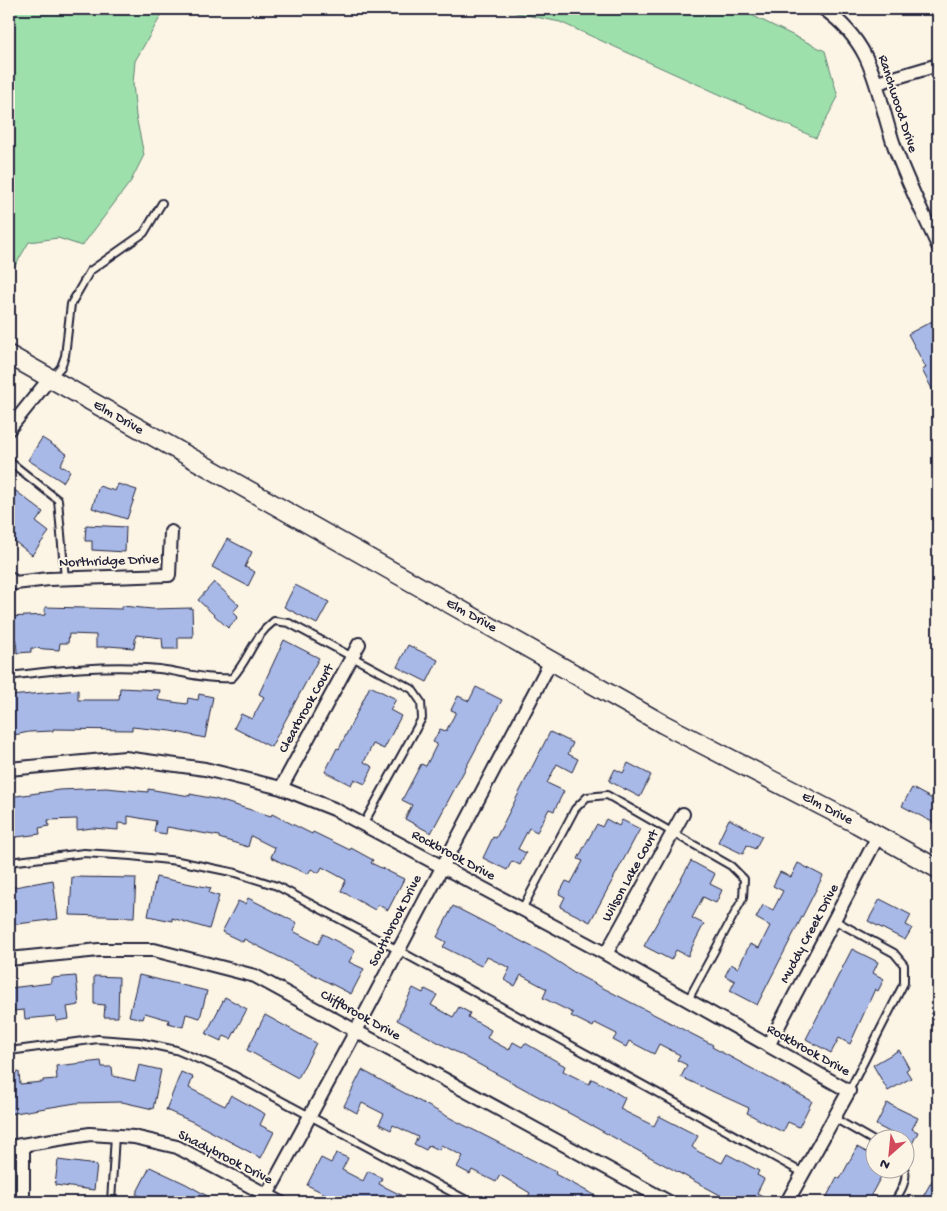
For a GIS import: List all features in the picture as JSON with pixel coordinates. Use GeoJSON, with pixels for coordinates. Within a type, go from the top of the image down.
{"type":"FeatureCollection","features":[{"type":"Feature","properties":{"kind":"street","name":"Ranchwood Drive"},"geometry":{"type":"LineString","coordinates":[[824,9],[855,38],[864,51],[877,82],[897,155],[938,246]]}},
{"type":"Feature","properties":{"kind":"street"},"geometry":{"type":"LineString","coordinates":[[877,82],[938,65]]}},
{"type":"Feature","properties":{"kind":"street","name":"Elm Drive"},"geometry":{"type":"LineString","coordinates":[[9,355],[551,661],[574,671],[663,724],[938,869]]}},
{"type":"Feature","properties":{"kind":"street"},"geometry":{"type":"LineString","coordinates":[[9,429],[50,378]]}},
{"type":"Feature","properties":{"kind":"street","name":"Northridge Drive"},"geometry":{"type":"LineString","coordinates":[[11,584],[65,579],[169,575],[171,532]]}},
{"type":"Feature","properties":{"kind":"street","name":"Clearbrook Court"},"geometry":{"type":"LineString","coordinates":[[280,788],[359,644]]}},
{"type":"Feature","properties":{"kind":"street","name":"Southbrook Drive"},"geometry":{"type":"LineString","coordinates":[[266,1195],[356,1031],[441,866],[551,661]]}},
{"type":"Feature","properties":{"kind":"street","name":"Rockbrook Drive"},"geometry":{"type":"LineString","coordinates":[[9,769],[124,758],[204,769],[280,788],[334,809],[522,909],[606,954],[849,1091]]}},
{"type":"Feature","properties":{"kind":"street","name":"Wilson Lake Court"},"geometry":{"type":"LineString","coordinates":[[606,954],[683,814]]}},
{"type":"Feature","properties":{"kind":"street","name":"Muddy Creek Drive"},"geometry":{"type":"LineString","coordinates":[[768,1046],[878,836]]}},
{"type":"Feature","properties":{"kind":"street","name":"Cliffbrook Drive"},"geometry":{"type":"LineString","coordinates":[[9,959],[99,950],[154,950],[255,976],[669,1202]]}},
{"type":"Feature","properties":{"kind":"street"},"geometry":{"type":"LineString","coordinates":[[787,1202],[849,1091]]}},
{"type":"Feature","properties":{"kind":"street","name":"Shadybrook Drive"},"geometry":{"type":"LineString","coordinates":[[9,1147],[90,1134],[134,1137],[177,1147],[280,1202]]}},
{"type":"Feature","properties":{"kind":"street"},"geometry":{"type":"LineString","coordinates":[[23,1146],[23,1202]]}},
{"type":"Feature","properties":{"kind":"lane"},"geometry":{"type":"LineString","coordinates":[[50,378],[62,365],[71,304],[86,278],[96,265],[130,245],[144,233],[162,203]]}},
{"type":"Feature","properties":{"kind":"lane"},"geometry":{"type":"LineString","coordinates":[[9,461],[58,500],[65,579]]}},
{"type":"Feature","properties":{"kind":"lane"},"geometry":{"type":"LineString","coordinates":[[9,676],[96,669],[158,669],[218,679],[232,678],[242,666],[260,632],[274,621],[289,622],[412,690],[421,702],[422,718],[363,825]]}},
{"type":"Feature","properties":{"kind":"lane"},"geometry":{"type":"LineString","coordinates":[[522,909],[575,809],[587,797],[606,795],[731,866],[744,879],[743,898],[688,1000]]}},
{"type":"Feature","properties":{"kind":"lane"},"geometry":{"type":"LineString","coordinates":[[9,862],[84,853],[112,855],[178,862],[236,873],[277,886],[398,950],[803,1173]]}},
{"type":"Feature","properties":{"kind":"lane"},"geometry":{"type":"LineString","coordinates":[[834,920],[894,953],[904,965],[904,983],[849,1091]]}},
{"type":"Feature","properties":{"kind":"lane"},"geometry":{"type":"LineString","coordinates":[[9,1051],[98,1039],[138,1042],[176,1050],[224,1070],[470,1202]]}},
{"type":"Feature","properties":{"kind":"lane"},"geometry":{"type":"LineString","coordinates":[[834,1118],[864,1135]]}},
{"type":"Feature","properties":{"kind":"lane"},"geometry":{"type":"LineString","coordinates":[[111,1202],[116,1135]]}},
{"type":"Feature","properties":{"kind":"lane"},"geometry":{"type":"LineString","coordinates":[[894,1202],[903,1187],[905,1178]]}},
{"type":"Feature","properties":{"kind":"green space"},"geometry":{"type":"Polygon","coordinates":[[[9,9],[165,9],[135,61],[133,83],[136,116],[144,155],[131,181],[82,246],[58,238],[29,242],[9,276],[9,9]]]}},
{"type":"Feature","properties":{"kind":"green space"},"geometry":{"type":"Polygon","coordinates":[[[497,9],[739,9],[825,51],[838,97],[816,138],[560,22],[497,9]]]}},
{"type":"Feature","properties":{"kind":"building"},"geometry":{"type":"Polygon","coordinates":[[[938,318],[938,400],[922,370],[926,368],[908,334],[938,318]]]}},
{"type":"Feature","properties":{"kind":"building"},"geometry":{"type":"Polygon","coordinates":[[[42,438],[67,454],[60,465],[70,471],[63,482],[28,460],[42,438]]]}},
{"type":"Feature","properties":{"kind":"building"},"geometry":{"type":"Polygon","coordinates":[[[118,484],[137,490],[127,519],[92,508],[99,486],[115,491],[118,484]]]}},
{"type":"Feature","properties":{"kind":"building"},"geometry":{"type":"Polygon","coordinates":[[[16,491],[43,512],[36,522],[49,532],[32,555],[9,537],[9,500],[16,491]]]}},
{"type":"Feature","properties":{"kind":"building"},"geometry":{"type":"Polygon","coordinates":[[[86,525],[126,527],[125,552],[92,550],[92,541],[85,541],[86,525]]]}},
{"type":"Feature","properties":{"kind":"building"},"geometry":{"type":"Polygon","coordinates":[[[227,539],[252,552],[245,567],[255,572],[248,586],[212,567],[227,539]]]}},
{"type":"Feature","properties":{"kind":"building"},"geometry":{"type":"Polygon","coordinates":[[[214,582],[239,605],[233,612],[238,617],[228,628],[198,600],[214,582]]]}},
{"type":"Feature","properties":{"kind":"building"},"geometry":{"type":"Polygon","coordinates":[[[295,585],[329,602],[317,624],[284,607],[295,585]]]}},
{"type":"Feature","properties":{"kind":"building"},"geometry":{"type":"Polygon","coordinates":[[[122,606],[152,609],[192,608],[193,637],[178,637],[178,649],[163,649],[162,638],[136,635],[134,648],[96,647],[96,635],[69,634],[68,643],[60,643],[59,650],[31,648],[31,652],[17,653],[16,640],[9,640],[9,617],[45,615],[45,607],[122,609],[122,606]]]}},
{"type":"Feature","properties":{"kind":"building"},"geometry":{"type":"Polygon","coordinates":[[[284,640],[319,658],[271,747],[234,728],[241,714],[252,719],[264,697],[259,694],[284,640]]]}},
{"type":"Feature","properties":{"kind":"building"},"geometry":{"type":"Polygon","coordinates":[[[408,645],[438,660],[427,682],[397,667],[408,645]]]}},
{"type":"Feature","properties":{"kind":"building"},"geometry":{"type":"Polygon","coordinates":[[[370,686],[396,699],[390,710],[401,716],[384,749],[373,744],[364,762],[373,767],[365,784],[354,779],[351,785],[325,772],[337,748],[339,749],[370,686]]]}},
{"type":"Feature","properties":{"kind":"building"},"geometry":{"type":"Polygon","coordinates":[[[476,687],[502,700],[431,833],[405,819],[412,805],[402,800],[421,764],[426,766],[437,744],[433,742],[440,729],[446,731],[456,712],[451,710],[458,696],[469,701],[476,687]]]}},
{"type":"Feature","properties":{"kind":"building"},"geometry":{"type":"Polygon","coordinates":[[[120,688],[160,690],[158,700],[187,704],[188,698],[198,700],[199,694],[213,697],[205,738],[171,731],[132,727],[132,730],[53,729],[53,731],[29,732],[9,736],[9,696],[78,690],[78,700],[119,700],[120,688]]]}},
{"type":"Feature","properties":{"kind":"building"},"geometry":{"type":"Polygon","coordinates":[[[550,732],[573,743],[568,754],[578,759],[572,772],[557,764],[547,783],[564,791],[554,811],[549,809],[537,832],[529,828],[518,849],[526,853],[520,865],[512,861],[507,870],[483,858],[493,837],[496,838],[550,732]]]}},
{"type":"Feature","properties":{"kind":"building"},"geometry":{"type":"Polygon","coordinates":[[[628,763],[651,775],[640,797],[609,781],[615,769],[623,773],[628,763]]]}},
{"type":"Feature","properties":{"kind":"building"},"geometry":{"type":"Polygon","coordinates":[[[106,788],[148,792],[148,789],[190,796],[190,794],[215,799],[271,816],[272,814],[312,834],[313,832],[350,850],[351,848],[373,860],[371,863],[404,879],[388,910],[378,905],[375,910],[341,891],[346,880],[322,867],[319,873],[311,869],[308,874],[282,863],[271,857],[275,848],[251,836],[248,847],[219,838],[219,836],[167,827],[166,834],[154,832],[156,821],[128,816],[128,824],[118,823],[118,830],[92,828],[77,830],[77,819],[48,820],[49,826],[39,828],[40,834],[9,838],[9,797],[59,790],[106,788]]]}},
{"type":"Feature","properties":{"kind":"building"},"geometry":{"type":"Polygon","coordinates":[[[912,788],[938,802],[938,814],[934,823],[902,806],[912,788]]]}},
{"type":"Feature","properties":{"kind":"building"},"geometry":{"type":"Polygon","coordinates":[[[606,819],[619,826],[622,820],[640,829],[590,922],[560,907],[565,897],[559,894],[566,881],[571,883],[583,861],[578,859],[597,824],[602,827],[606,819]]]}},
{"type":"Feature","properties":{"kind":"building"},"geometry":{"type":"Polygon","coordinates":[[[729,819],[762,836],[755,849],[747,845],[743,854],[718,842],[729,819]]]}},
{"type":"Feature","properties":{"kind":"building"},"geometry":{"type":"Polygon","coordinates":[[[691,861],[715,874],[710,884],[722,890],[716,903],[703,897],[692,918],[704,924],[688,956],[676,950],[671,960],[644,946],[691,861]]]}},
{"type":"Feature","properties":{"kind":"building"},"geometry":{"type":"Polygon","coordinates":[[[798,863],[823,876],[757,1005],[730,991],[735,981],[725,976],[731,964],[738,968],[750,944],[759,948],[770,926],[756,918],[763,905],[773,910],[783,891],[773,886],[780,872],[791,877],[798,863]]]}},
{"type":"Feature","properties":{"kind":"building"},"geometry":{"type":"Polygon","coordinates":[[[72,877],[136,878],[134,917],[70,915],[72,877]]]}},
{"type":"Feature","properties":{"kind":"building"},"geometry":{"type":"Polygon","coordinates":[[[156,877],[211,888],[209,893],[219,896],[209,929],[172,918],[172,921],[148,916],[156,877]]]}},
{"type":"Feature","properties":{"kind":"building"},"geometry":{"type":"Polygon","coordinates":[[[53,880],[58,919],[9,925],[9,888],[53,880]]]}},
{"type":"Feature","properties":{"kind":"building"},"geometry":{"type":"Polygon","coordinates":[[[248,898],[297,923],[293,931],[318,944],[323,934],[355,951],[349,962],[364,969],[351,994],[244,939],[243,942],[222,932],[238,901],[245,904],[248,898]]]}},
{"type":"Feature","properties":{"kind":"building"},"geometry":{"type":"Polygon","coordinates":[[[880,899],[911,915],[906,925],[912,928],[905,940],[868,921],[880,899]]]}},
{"type":"Feature","properties":{"kind":"building"},"geometry":{"type":"Polygon","coordinates":[[[453,906],[546,954],[580,976],[713,1045],[712,1047],[812,1101],[799,1127],[788,1122],[783,1132],[771,1126],[747,1113],[749,1108],[681,1077],[687,1065],[677,1060],[680,1055],[659,1044],[654,1054],[629,1041],[626,1047],[613,1040],[617,1034],[595,1023],[593,1027],[571,1016],[573,1013],[543,998],[547,989],[521,975],[515,986],[504,980],[510,968],[487,957],[481,966],[443,947],[446,942],[437,937],[453,906]]]}},
{"type":"Feature","properties":{"kind":"building"},"geometry":{"type":"Polygon","coordinates":[[[852,949],[878,962],[873,973],[884,979],[878,991],[875,989],[850,1044],[839,1038],[831,1053],[806,1039],[852,949]]]}},
{"type":"Feature","properties":{"kind":"building"},"geometry":{"type":"Polygon","coordinates":[[[139,975],[207,991],[200,1018],[186,1014],[183,1027],[168,1023],[169,1020],[145,1013],[143,1019],[129,1016],[139,975]]]}},
{"type":"Feature","properties":{"kind":"building"},"geometry":{"type":"Polygon","coordinates":[[[76,976],[79,1005],[67,1007],[69,1019],[56,1021],[55,1016],[25,1019],[24,1010],[13,1011],[10,988],[51,983],[51,978],[76,976]]]}},
{"type":"Feature","properties":{"kind":"building"},"geometry":{"type":"Polygon","coordinates":[[[94,976],[119,977],[118,1017],[104,1017],[105,1005],[94,1004],[94,976]]]}},
{"type":"Feature","properties":{"kind":"building"},"geometry":{"type":"Polygon","coordinates":[[[413,988],[423,993],[425,989],[437,995],[431,1005],[453,1017],[459,1007],[470,1013],[468,1017],[491,1030],[487,1038],[509,1050],[513,1042],[522,1047],[525,1043],[565,1066],[563,1071],[589,1084],[592,1079],[604,1085],[625,1098],[620,1109],[654,1126],[659,1116],[698,1136],[692,1147],[699,1152],[722,1163],[727,1154],[759,1171],[757,1175],[764,1179],[757,1193],[774,1202],[733,1202],[397,1020],[413,988]]]}},
{"type":"Feature","properties":{"kind":"building"},"geometry":{"type":"Polygon","coordinates":[[[225,997],[247,1009],[231,1039],[224,1036],[221,1041],[206,1034],[225,997]]]}},
{"type":"Feature","properties":{"kind":"building"},"geometry":{"type":"Polygon","coordinates":[[[265,1015],[316,1043],[298,1078],[247,1050],[265,1015]]]}},
{"type":"Feature","properties":{"kind":"building"},"geometry":{"type":"Polygon","coordinates":[[[899,1050],[909,1068],[906,1070],[911,1078],[888,1091],[873,1065],[899,1050]]]}},
{"type":"Feature","properties":{"kind":"building"},"geometry":{"type":"Polygon","coordinates":[[[101,1061],[102,1067],[112,1067],[113,1076],[135,1081],[139,1065],[161,1070],[153,1109],[122,1102],[76,1103],[9,1114],[9,1073],[19,1072],[20,1084],[43,1082],[43,1080],[57,1079],[56,1066],[101,1061]]]}},
{"type":"Feature","properties":{"kind":"building"},"geometry":{"type":"Polygon","coordinates":[[[362,1070],[556,1172],[555,1174],[607,1202],[525,1202],[530,1193],[500,1175],[496,1182],[472,1170],[470,1174],[457,1167],[463,1156],[441,1145],[439,1150],[429,1145],[426,1150],[414,1144],[418,1137],[393,1125],[391,1130],[379,1124],[384,1114],[362,1103],[357,1113],[344,1106],[362,1070]]]}},
{"type":"Feature","properties":{"kind":"building"},"geometry":{"type":"Polygon","coordinates":[[[181,1072],[193,1077],[189,1088],[225,1106],[231,1095],[265,1114],[260,1125],[274,1132],[261,1158],[166,1110],[181,1072]]]}},
{"type":"Feature","properties":{"kind":"building"},"geometry":{"type":"Polygon","coordinates":[[[887,1103],[918,1118],[913,1128],[882,1128],[876,1125],[887,1103]]]}},
{"type":"Feature","properties":{"kind":"building"},"geometry":{"type":"Polygon","coordinates":[[[914,1130],[918,1132],[914,1140],[914,1130]]]}},
{"type":"Feature","properties":{"kind":"building"},"geometry":{"type":"Polygon","coordinates":[[[857,1147],[864,1151],[864,1178],[880,1178],[871,1195],[885,1202],[824,1202],[837,1177],[840,1179],[857,1147]]]}},
{"type":"Feature","properties":{"kind":"building"},"geometry":{"type":"Polygon","coordinates":[[[336,1153],[348,1158],[342,1170],[363,1181],[368,1171],[382,1178],[379,1184],[401,1195],[397,1202],[342,1202],[307,1185],[321,1158],[331,1163],[336,1153]]]}},
{"type":"Feature","properties":{"kind":"building"},"geometry":{"type":"Polygon","coordinates":[[[58,1160],[97,1165],[94,1190],[55,1185],[58,1160]]]}},
{"type":"Feature","properties":{"kind":"building"},"geometry":{"type":"Polygon","coordinates":[[[150,1167],[218,1202],[177,1202],[169,1197],[166,1202],[153,1202],[136,1194],[150,1167]]]}},
{"type":"Feature","properties":{"kind":"building"},"geometry":{"type":"Polygon","coordinates":[[[938,1170],[938,1202],[920,1202],[938,1170]]]}}]}
